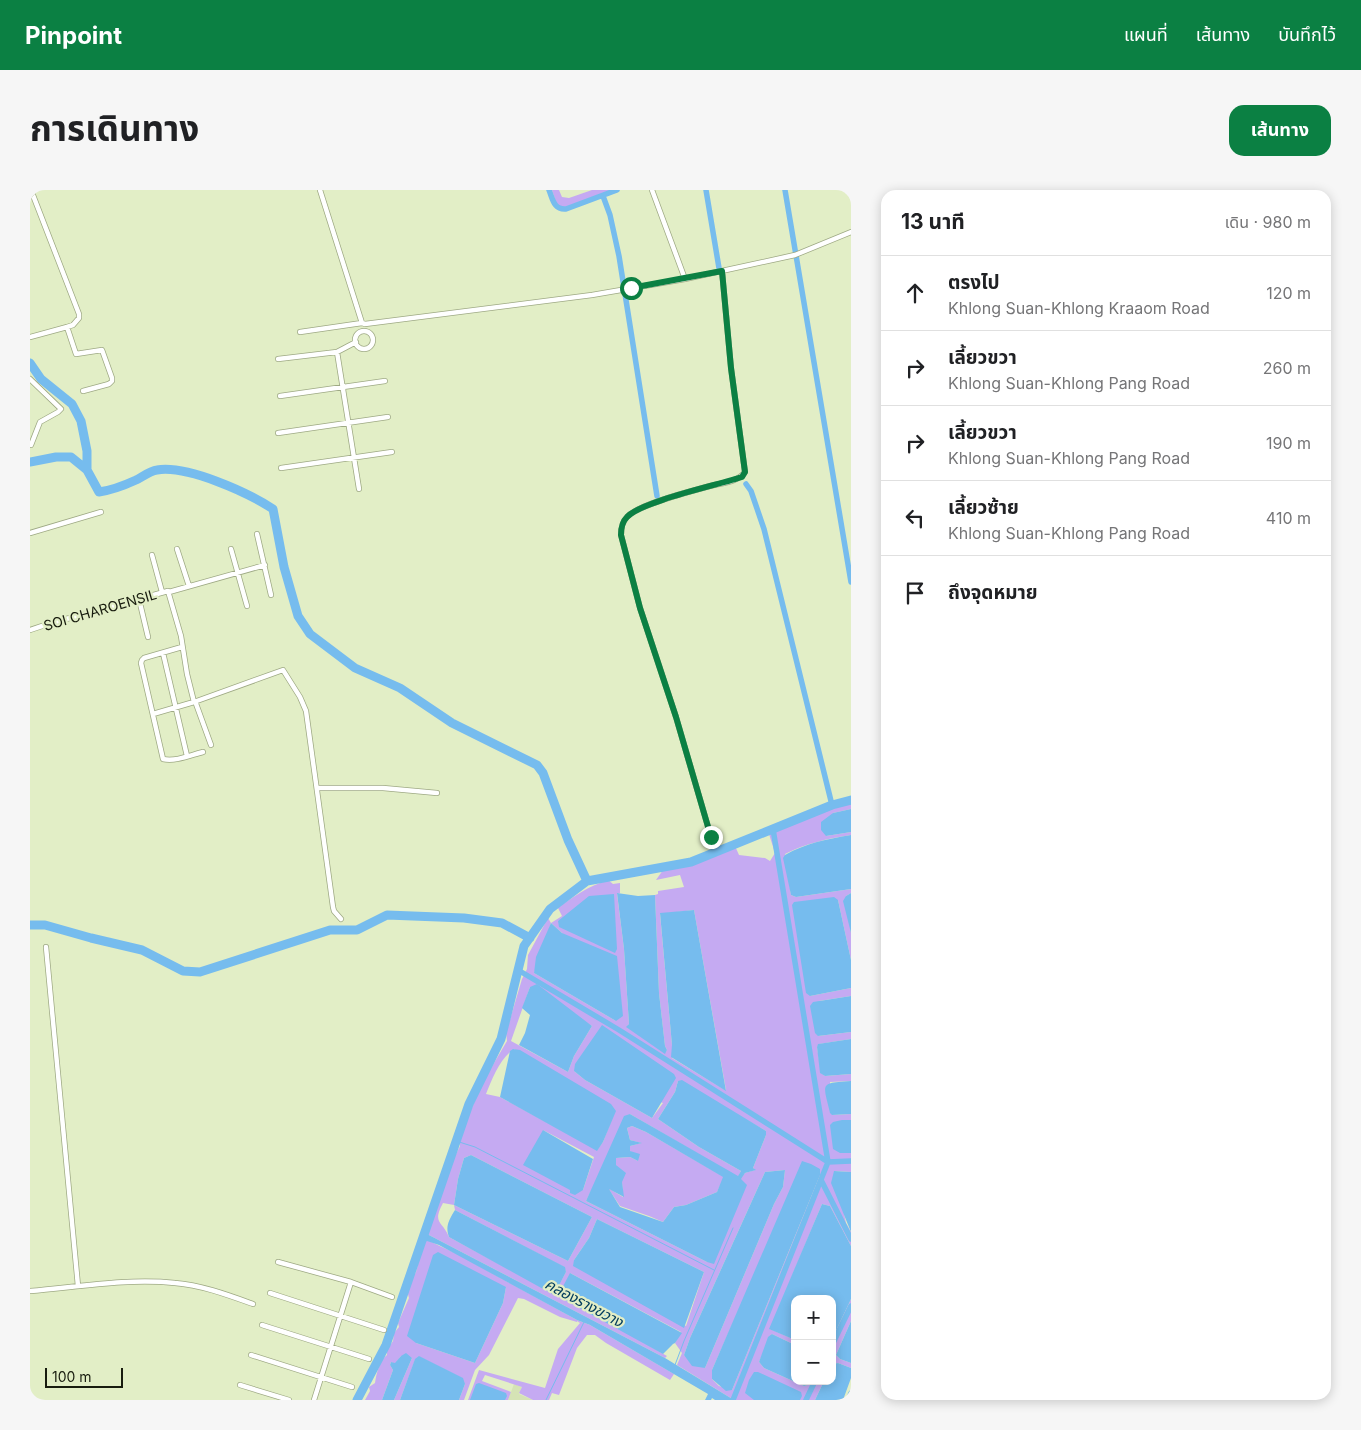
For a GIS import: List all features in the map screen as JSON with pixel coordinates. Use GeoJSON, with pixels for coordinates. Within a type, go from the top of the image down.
{"type":"FeatureCollection","features":[{"type":"Feature","properties":{"kind":"street"},"geometry":{"type":"LineString","coordinates":[[30,337],[66,328],[78,321],[79,314],[31,190]]}},
{"type":"Feature","properties":{"kind":"street"},"geometry":{"type":"LineString","coordinates":[[320,190],[363,323],[364,332]]}},
{"type":"Feature","properties":{"kind":"street"},"geometry":{"type":"LineString","coordinates":[[652,190],[685,279]]}},
{"type":"Feature","properties":{"kind":"street"},"geometry":{"type":"LineString","coordinates":[[300,332],[622,290],[685,279],[804,252],[851,232]]}},
{"type":"Feature","properties":{"kind":"street"},"geometry":{"type":"LineString","coordinates":[[711,837],[676,717],[640,608],[621,535],[621,526],[627,517],[652,504],[742,477],[745,472],[731,368],[722,271]]}},
{"type":"Feature","properties":{"kind":"street"},"geometry":{"type":"LineString","coordinates":[[66,328],[76,354],[102,350],[112,378],[109,384],[83,391]]}},
{"type":"Feature","properties":{"kind":"street"},"geometry":{"type":"LineString","coordinates":[[364,332],[369,333],[372,337],[371,346],[363,349],[358,347],[356,342],[357,335],[364,332]]}},
{"type":"Feature","properties":{"kind":"street"},"geometry":{"type":"LineString","coordinates":[[278,359],[337,352],[356,342]]}},
{"type":"Feature","properties":{"kind":"street"},"geometry":{"type":"LineString","coordinates":[[337,352],[358,489]]}},
{"type":"Feature","properties":{"kind":"street"},"geometry":{"type":"LineString","coordinates":[[30,379],[61,409],[40,422],[31,445]]}},
{"type":"Feature","properties":{"kind":"street"},"geometry":{"type":"LineString","coordinates":[[280,396],[385,381]]}},
{"type":"Feature","properties":{"kind":"street"},"geometry":{"type":"LineString","coordinates":[[278,433],[388,417]]}},
{"type":"Feature","properties":{"kind":"street"},"geometry":{"type":"LineString","coordinates":[[281,468],[392,452]]}},
{"type":"Feature","properties":{"kind":"street"},"geometry":{"type":"LineString","coordinates":[[30,533],[100,512]]}},
{"type":"Feature","properties":{"kind":"street"},"geometry":{"type":"LineString","coordinates":[[257,534],[271,595]]}},
{"type":"Feature","properties":{"kind":"street"},"geometry":{"type":"LineString","coordinates":[[231,548],[247,606]]}},
{"type":"Feature","properties":{"kind":"street"},"geometry":{"type":"LineString","coordinates":[[176,550],[189,586]]}},
{"type":"Feature","properties":{"kind":"street"},"geometry":{"type":"LineString","coordinates":[[152,555],[162,592]]}},
{"type":"Feature","properties":{"kind":"street","name":"SOI CHAROENSIL"},"geometry":{"type":"LineString","coordinates":[[30,630],[265,565]]}},
{"type":"Feature","properties":{"kind":"street","name":"SOI CHAROENSIL"},"geometry":{"type":"LineString","coordinates":[[169,592],[195,701],[211,745]]}},
{"type":"Feature","properties":{"kind":"street"},"geometry":{"type":"LineString","coordinates":[[139,599],[148,637]]}},
{"type":"Feature","properties":{"kind":"street"},"geometry":{"type":"LineString","coordinates":[[182,647],[144,658],[141,661],[163,758],[166,760],[203,752]]}},
{"type":"Feature","properties":{"kind":"street"},"geometry":{"type":"LineString","coordinates":[[163,653],[187,756]]}},
{"type":"Feature","properties":{"kind":"street"},"geometry":{"type":"LineString","coordinates":[[153,714],[176,708],[282,670],[305,705],[333,907],[334,911],[342,919]]}},
{"type":"Feature","properties":{"kind":"street"},"geometry":{"type":"LineString","coordinates":[[318,788],[391,788],[437,793]]}},
{"type":"Feature","properties":{"kind":"street"},"geometry":{"type":"LineString","coordinates":[[46,948],[78,1286]]}},
{"type":"Feature","properties":{"kind":"street"},"geometry":{"type":"LineString","coordinates":[[278,1262],[351,1282],[392,1297]]}},
{"type":"Feature","properties":{"kind":"street"},"geometry":{"type":"LineString","coordinates":[[30,1291],[123,1283],[174,1282],[221,1293],[253,1304]]}},
{"type":"Feature","properties":{"kind":"street"},"geometry":{"type":"LineString","coordinates":[[314,1400],[351,1282]]}},
{"type":"Feature","properties":{"kind":"street"},"geometry":{"type":"LineString","coordinates":[[270,1294],[384,1330]]}},
{"type":"Feature","properties":{"kind":"street"},"geometry":{"type":"LineString","coordinates":[[262,1325],[369,1359]]}},
{"type":"Feature","properties":{"kind":"street"},"geometry":{"type":"LineString","coordinates":[[251,1355],[352,1386]]}},
{"type":"Feature","properties":{"kind":"street"},"geometry":{"type":"LineString","coordinates":[[240,1385],[289,1400]]}},
{"type":"Feature","properties":{"kind":"shaded area"},"geometry":{"type":"Polygon","coordinates":[[[552,190],[559,190],[562,197],[569,198],[592,190],[612,190],[563,208],[557,205],[552,190]]]}},
{"type":"Feature","properties":{"kind":"shaded area"},"geometry":{"type":"Polygon","coordinates":[[[851,802],[851,809],[833,813],[826,836],[851,832],[851,835],[817,842],[785,854],[791,895],[796,897],[851,889],[851,893],[846,896],[851,933],[851,960],[838,900],[810,996],[851,988],[851,996],[819,1001],[818,1036],[851,1032],[851,1039],[819,1044],[817,1047],[821,1073],[825,1076],[851,1074],[851,1081],[830,1082],[832,1115],[851,1114],[851,1120],[842,1120],[840,1153],[851,1153],[851,1172],[835,1171],[846,1223],[851,1232],[851,1246],[830,1206],[822,1204],[770,1329],[791,1338],[791,1343],[772,1334],[759,1362],[764,1368],[791,1380],[791,1385],[822,1385],[815,1400],[734,1400],[677,1365],[682,1353],[675,1343],[681,1332],[570,1273],[618,1328],[667,1356],[665,1358],[427,1234],[452,1162],[460,1146],[460,1137],[478,1093],[507,1041],[506,1033],[522,979],[527,969],[528,955],[548,918],[551,923],[562,916],[558,908],[594,885],[608,880],[613,884],[620,883],[620,893],[617,894],[624,949],[629,1024],[627,1027],[665,1053],[667,1050],[659,993],[655,895],[658,894],[658,891],[684,887],[680,875],[656,880],[663,870],[683,866],[735,846],[739,855],[765,858],[770,861],[775,853],[769,834],[817,813],[851,802]],[[694,910],[660,914],[672,1058],[726,1090],[694,910]],[[551,923],[534,973],[616,1021],[562,933],[551,923]],[[530,987],[511,1041],[568,1072],[574,1056],[592,1026],[530,987]],[[514,1049],[505,1058],[486,1094],[500,1097],[597,1150],[603,1142],[615,1111],[514,1049]],[[574,1071],[585,1080],[652,1118],[663,1103],[574,1071]],[[678,1081],[675,1092],[658,1119],[699,1147],[741,1171],[738,1177],[630,1114],[586,1201],[707,1262],[740,1179],[745,1173],[755,1170],[753,1168],[766,1131],[678,1081]],[[543,1130],[571,1190],[583,1190],[594,1157],[543,1130]],[[471,1155],[464,1158],[454,1205],[568,1261],[592,1217],[471,1155]],[[785,1170],[765,1172],[684,1355],[705,1368],[774,1204],[783,1187],[785,1170]],[[820,1175],[746,1293],[712,1370],[712,1379],[719,1386],[732,1390],[820,1175]],[[443,1203],[438,1215],[439,1222],[449,1237],[554,1294],[566,1272],[564,1267],[455,1210],[454,1205],[443,1203]],[[597,1219],[589,1238],[574,1260],[686,1326],[704,1272],[597,1219]]]}},
{"type":"Feature","properties":{"kind":"shaded area"},"geometry":{"type":"Polygon","coordinates":[[[632,1126],[646,1132],[724,1177],[717,1192],[686,1205],[674,1207],[663,1222],[620,1206],[608,1188],[623,1197],[622,1182],[616,1165],[616,1158],[630,1157],[638,1161],[630,1151],[630,1146],[641,1143],[630,1140],[627,1128],[632,1126]]]}},
{"type":"Feature","properties":{"kind":"shaded area"},"geometry":{"type":"Polygon","coordinates":[[[427,1240],[457,1254],[577,1320],[590,1325],[674,1374],[670,1380],[595,1335],[587,1335],[577,1348],[559,1395],[552,1393],[549,1400],[533,1400],[519,1393],[522,1387],[485,1375],[482,1381],[511,1392],[508,1400],[468,1400],[479,1370],[545,1388],[558,1349],[580,1323],[560,1317],[524,1299],[518,1298],[489,1355],[475,1370],[464,1400],[459,1400],[465,1384],[415,1360],[400,1400],[394,1400],[412,1358],[401,1356],[395,1364],[391,1362],[390,1365],[393,1370],[382,1400],[365,1400],[370,1391],[369,1387],[375,1383],[382,1360],[387,1355],[387,1350],[393,1341],[394,1333],[399,1327],[398,1323],[409,1298],[409,1283],[416,1272],[424,1244],[427,1240]],[[506,1287],[416,1343],[475,1363],[503,1303],[506,1287]]]}},
{"type":"Feature","properties":{"kind":"shaded area"},"geometry":{"type":"Polygon","coordinates":[[[851,1299],[851,1321],[836,1355],[836,1331],[851,1299]]]}},
{"type":"Feature","properties":{"kind":"shaded area"},"geometry":{"type":"Polygon","coordinates":[[[836,1355],[840,1359],[851,1363],[851,1368],[836,1363],[836,1355]]]}},
{"type":"Feature","properties":{"kind":"shaded area"},"geometry":{"type":"Polygon","coordinates":[[[514,1384],[522,1387],[519,1394],[533,1400],[508,1400],[514,1384]]]}},
{"type":"Feature","properties":{"kind":"water"},"geometry":{"type":"Polygon","coordinates":[[[851,809],[851,832],[826,836],[821,830],[821,822],[833,813],[851,809]]]}},
{"type":"Feature","properties":{"kind":"water"},"geometry":{"type":"Polygon","coordinates":[[[851,835],[851,889],[796,897],[791,895],[783,858],[785,855],[817,842],[851,835]]]}},
{"type":"Feature","properties":{"kind":"water"},"geometry":{"type":"Polygon","coordinates":[[[617,893],[638,896],[655,895],[659,993],[667,1050],[665,1054],[626,1027],[629,1024],[624,949],[617,893]]]}},
{"type":"Feature","properties":{"kind":"water"},"geometry":{"type":"Polygon","coordinates":[[[851,893],[851,933],[843,901],[851,893]]]}},
{"type":"Feature","properties":{"kind":"water"},"geometry":{"type":"Polygon","coordinates":[[[614,894],[617,949],[615,953],[559,927],[558,921],[589,896],[614,894]]]}},
{"type":"Feature","properties":{"kind":"water"},"geometry":{"type":"Polygon","coordinates":[[[834,897],[838,900],[851,960],[851,988],[810,996],[806,993],[792,905],[794,902],[834,897]]]}},
{"type":"Feature","properties":{"kind":"water"},"geometry":{"type":"Polygon","coordinates":[[[694,910],[726,1091],[671,1057],[672,1045],[660,913],[694,910]]]}},
{"type":"Feature","properties":{"kind":"water"},"geometry":{"type":"Polygon","coordinates":[[[551,923],[562,933],[617,956],[623,1016],[616,1021],[534,973],[536,957],[551,923]]]}},
{"type":"Feature","properties":{"kind":"water"},"geometry":{"type":"Polygon","coordinates":[[[537,984],[592,1026],[574,1056],[568,1072],[519,1045],[525,1033],[530,1015],[522,1008],[530,987],[537,984]]]}},
{"type":"Feature","properties":{"kind":"water"},"geometry":{"type":"Polygon","coordinates":[[[851,996],[851,1032],[818,1036],[815,1033],[810,1006],[813,1002],[851,996]]]}},
{"type":"Feature","properties":{"kind":"water"},"geometry":{"type":"Polygon","coordinates":[[[602,1025],[674,1074],[676,1078],[652,1118],[585,1080],[574,1071],[575,1064],[602,1025]]]}},
{"type":"Feature","properties":{"kind":"water"},"geometry":{"type":"Polygon","coordinates":[[[851,1039],[851,1074],[825,1076],[820,1073],[818,1044],[851,1039]]]}},
{"type":"Feature","properties":{"kind":"water"},"geometry":{"type":"Polygon","coordinates":[[[513,1049],[520,1050],[611,1104],[616,1111],[603,1142],[597,1151],[500,1097],[510,1051],[513,1049]]]}},
{"type":"Feature","properties":{"kind":"water"},"geometry":{"type":"Polygon","coordinates":[[[682,1080],[766,1131],[753,1168],[756,1170],[745,1173],[741,1179],[747,1185],[714,1264],[586,1201],[624,1116],[630,1114],[738,1176],[741,1171],[699,1147],[658,1119],[675,1092],[678,1081],[682,1080]],[[632,1126],[627,1128],[630,1140],[642,1143],[630,1146],[630,1151],[640,1154],[638,1161],[630,1157],[616,1158],[616,1165],[626,1173],[622,1182],[624,1197],[609,1189],[620,1207],[663,1222],[674,1207],[686,1205],[717,1192],[723,1177],[646,1132],[632,1126]]]}},
{"type":"Feature","properties":{"kind":"water"},"geometry":{"type":"Polygon","coordinates":[[[851,1081],[851,1114],[832,1115],[826,1096],[826,1086],[833,1083],[851,1081]]]}},
{"type":"Feature","properties":{"kind":"water"},"geometry":{"type":"Polygon","coordinates":[[[851,1120],[851,1153],[840,1153],[833,1149],[830,1125],[833,1122],[851,1120]]]}},
{"type":"Feature","properties":{"kind":"water"},"geometry":{"type":"Polygon","coordinates":[[[543,1130],[593,1159],[583,1190],[575,1195],[570,1193],[570,1190],[523,1165],[543,1130]]]}},
{"type":"Feature","properties":{"kind":"water"},"geometry":{"type":"Polygon","coordinates":[[[471,1155],[592,1217],[568,1261],[454,1205],[464,1158],[471,1155]]]}},
{"type":"Feature","properties":{"kind":"water"},"geometry":{"type":"Polygon","coordinates":[[[802,1161],[820,1169],[820,1175],[732,1390],[726,1391],[712,1379],[712,1370],[802,1161]]]}},
{"type":"Feature","properties":{"kind":"water"},"geometry":{"type":"Polygon","coordinates":[[[785,1170],[783,1187],[774,1204],[705,1368],[692,1366],[684,1355],[690,1338],[765,1172],[785,1170]]]}},
{"type":"Feature","properties":{"kind":"water"},"geometry":{"type":"Polygon","coordinates":[[[834,1171],[851,1172],[851,1232],[831,1183],[834,1171]]]}},
{"type":"Feature","properties":{"kind":"water"},"geometry":{"type":"Polygon","coordinates":[[[822,1204],[830,1206],[851,1246],[851,1299],[836,1331],[836,1295],[791,1295],[791,1338],[769,1329],[822,1204]]]}},
{"type":"Feature","properties":{"kind":"water"},"geometry":{"type":"Polygon","coordinates":[[[455,1210],[565,1267],[566,1272],[554,1295],[449,1237],[448,1223],[455,1210]]]}},
{"type":"Feature","properties":{"kind":"water"},"geometry":{"type":"Polygon","coordinates":[[[597,1219],[704,1272],[684,1328],[573,1266],[574,1260],[589,1238],[597,1219]]]}},
{"type":"Feature","properties":{"kind":"water"},"geometry":{"type":"Polygon","coordinates":[[[427,1230],[427,1234],[665,1358],[734,1400],[715,1400],[712,1398],[711,1400],[705,1400],[708,1394],[590,1325],[577,1320],[439,1245],[427,1241],[424,1242],[427,1230]]]}},
{"type":"Feature","properties":{"kind":"water"},"geometry":{"type":"Polygon","coordinates":[[[438,1252],[506,1287],[503,1303],[475,1363],[416,1343],[407,1336],[433,1255],[438,1252]]]}},
{"type":"Feature","properties":{"kind":"water","name":"คลองรางขวาง"},"geometry":{"type":"Polygon","coordinates":[[[570,1273],[682,1333],[675,1343],[663,1354],[561,1298],[559,1294],[570,1273]]]}},
{"type":"Feature","properties":{"kind":"water"},"geometry":{"type":"Polygon","coordinates":[[[851,1321],[851,1363],[840,1359],[836,1355],[851,1321]]]}},
{"type":"Feature","properties":{"kind":"water"},"geometry":{"type":"Polygon","coordinates":[[[772,1334],[791,1343],[791,1380],[764,1368],[759,1362],[768,1337],[772,1334]]]}},
{"type":"Feature","properties":{"kind":"water"},"geometry":{"type":"Polygon","coordinates":[[[406,1353],[412,1358],[394,1400],[382,1400],[393,1370],[390,1365],[391,1362],[395,1363],[406,1353]]]}},
{"type":"Feature","properties":{"kind":"water"},"geometry":{"type":"Polygon","coordinates":[[[419,1356],[463,1378],[465,1384],[459,1400],[400,1400],[415,1359],[419,1356]]]}},
{"type":"Feature","properties":{"kind":"water"},"geometry":{"type":"Polygon","coordinates":[[[836,1363],[851,1368],[851,1378],[843,1400],[815,1400],[822,1385],[836,1385],[836,1363]]]}},
{"type":"Feature","properties":{"kind":"water"},"geometry":{"type":"Polygon","coordinates":[[[754,1372],[758,1372],[801,1392],[800,1400],[754,1400],[745,1393],[754,1372]]]}},
{"type":"Feature","properties":{"kind":"water"},"geometry":{"type":"Polygon","coordinates":[[[479,1383],[506,1393],[505,1400],[470,1400],[476,1384],[479,1383]]]}},
{"type":"Feature","properties":{"kind":"waterway"},"geometry":{"type":"LineString","coordinates":[[549,190],[556,206],[562,209],[617,190]]}},
{"type":"Feature","properties":{"kind":"waterway"},"geometry":{"type":"LineString","coordinates":[[706,190],[719,268]]}},
{"type":"Feature","properties":{"kind":"waterway"},"geometry":{"type":"LineString","coordinates":[[785,190],[851,582]]}},
{"type":"Feature","properties":{"kind":"waterway"},"geometry":{"type":"LineString","coordinates":[[603,196],[610,215],[619,256],[657,496]]}},
{"type":"Feature","properties":{"kind":"waterway"},"geometry":{"type":"LineString","coordinates":[[30,363],[41,379],[72,404],[81,421],[87,451],[87,470]]}},
{"type":"Feature","properties":{"kind":"waterway"},"geometry":{"type":"LineString","coordinates":[[30,462],[56,457],[71,457],[87,470],[99,492],[122,486],[157,470],[184,472],[233,488],[273,509],[284,567],[298,616],[310,634],[355,668],[400,688],[452,723],[537,765],[543,773],[568,840],[587,881]]}},
{"type":"Feature","properties":{"kind":"waterway"},"geometry":{"type":"LineString","coordinates":[[746,484],[751,491],[764,529],[832,805]]}},
{"type":"Feature","properties":{"kind":"waterway"},"geometry":{"type":"LineString","coordinates":[[357,1400],[386,1345],[469,1104],[501,1039],[524,946],[550,909],[587,881],[691,862],[832,805],[851,800]]}},
{"type":"Feature","properties":{"kind":"waterway"},"geometry":{"type":"LineString","coordinates":[[733,1400],[828,1162],[773,829]]}},
{"type":"Feature","properties":{"kind":"waterway"},"geometry":{"type":"LineString","coordinates":[[30,925],[45,925],[142,950],[183,971],[200,972],[330,930],[357,930],[387,915],[464,918],[502,923],[530,938]]}},
{"type":"Feature","properties":{"kind":"waterway"},"geometry":{"type":"LineString","coordinates":[[518,970],[619,1030],[828,1162],[851,1161]]}},
{"type":"Feature","properties":{"kind":"waterway"},"geometry":{"type":"LineString","coordinates":[[456,1141],[475,1147],[714,1270]]}},
{"type":"Feature","properties":{"kind":"waterway"},"geometry":{"type":"LineString","coordinates":[[821,1180],[851,1239]]}},
{"type":"Feature","properties":{"kind":"waterway"},"geometry":{"type":"LineString","coordinates":[[675,1365],[733,1228]]}},
{"type":"Feature","properties":{"kind":"waterway"},"geometry":{"type":"LineString","coordinates":[[834,1340],[851,1306]]}},
{"type":"Feature","properties":{"kind":"waterway"},"geometry":{"type":"LineString","coordinates":[[546,1400],[584,1322]]}},
{"type":"Feature","properties":{"kind":"waterway"},"geometry":{"type":"LineString","coordinates":[[806,1400],[813,1385]]}},
{"type":"Feature","properties":{"kind":"waterway"},"geometry":{"type":"LineString","coordinates":[[848,1400],[851,1393]]}},
{"type":"Feature","properties":{"kind":"route"},"geometry":{"type":"LineString","coordinates":[[631,288],[722,271],[731,368],[746,465],[745,472],[742,477],[652,504],[631,514],[621,526],[621,535],[629,571],[676,717],[711,837]]}}]}
